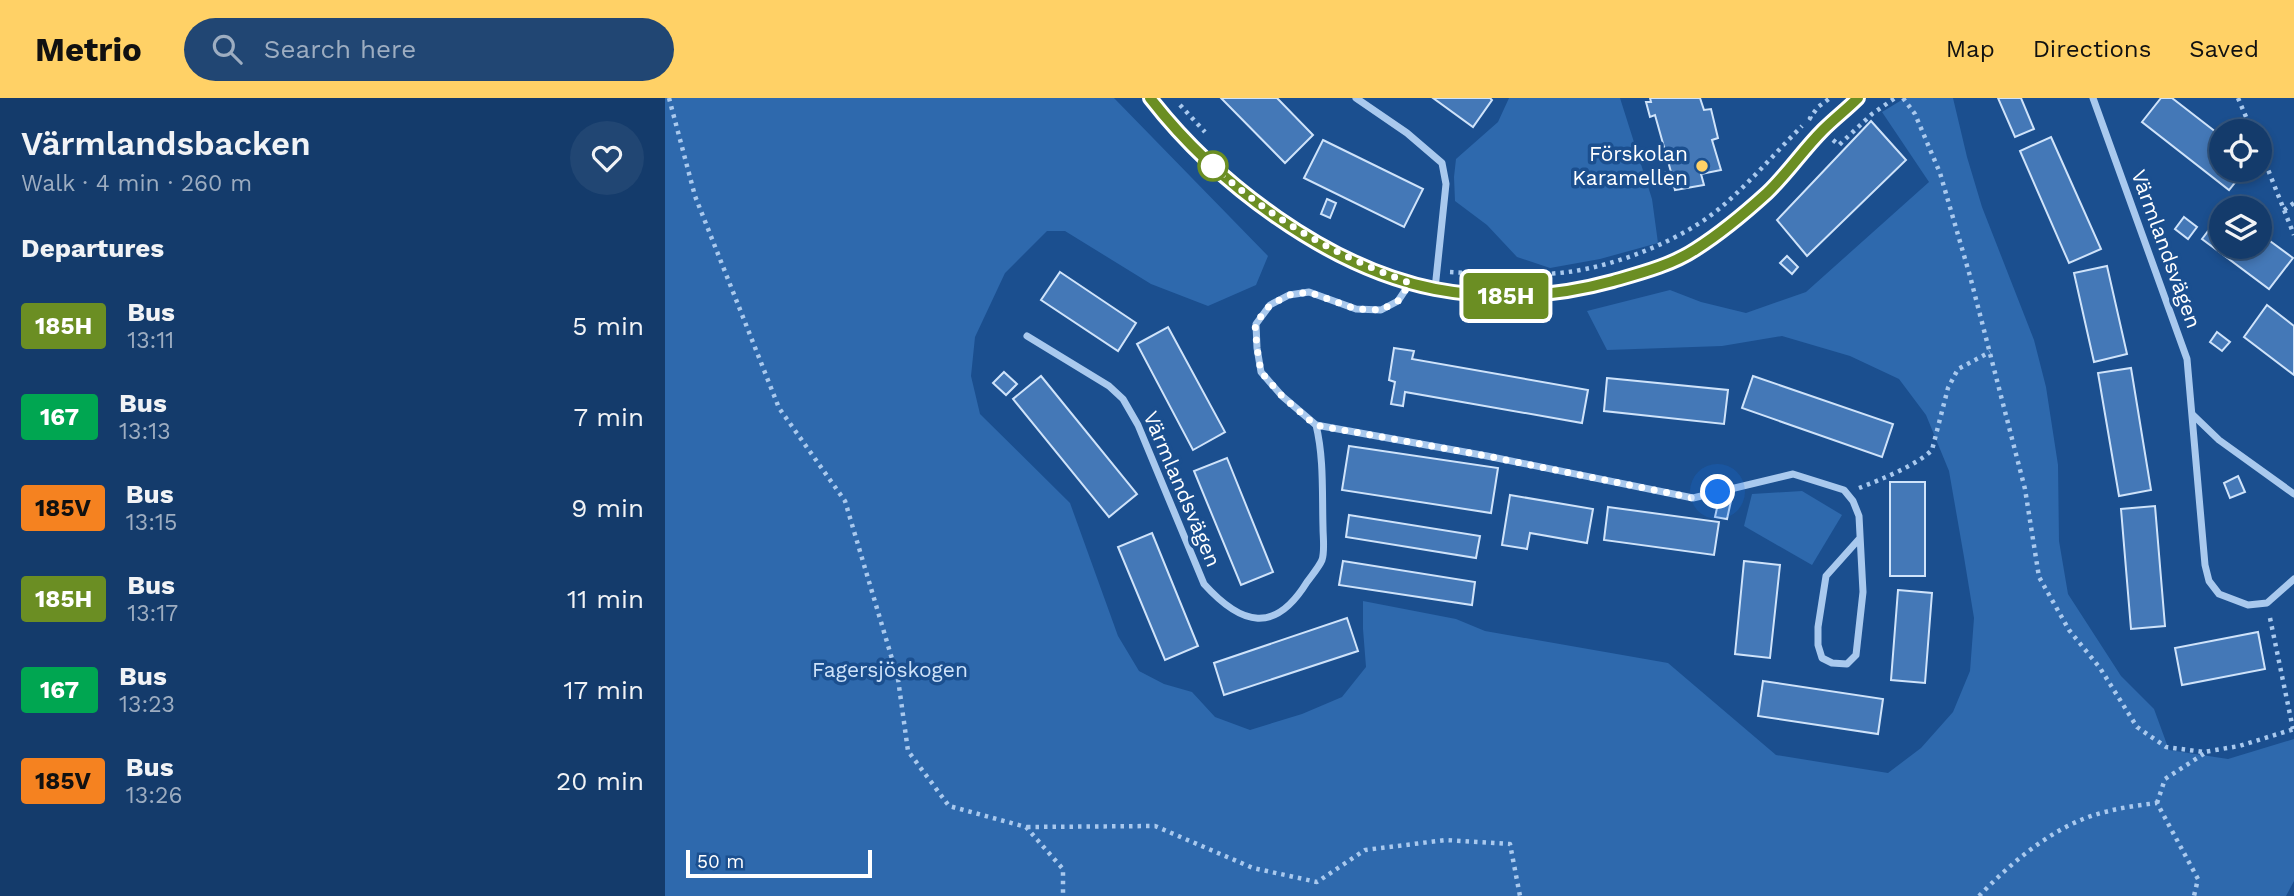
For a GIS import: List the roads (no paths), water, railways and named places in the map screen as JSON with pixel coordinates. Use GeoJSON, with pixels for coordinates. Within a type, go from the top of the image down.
{"type":"FeatureCollection","features":[{"type":"Feature","properties":{"kind":"street"},"geometry":{"type":"LineString","coordinates":[[1150,98],[1168,121],[1215,168],[1255,203],[1302,234],[1350,259],[1410,283],[1435,289],[1507,296],[1570,292],[1647,272],[1694,250],[1732,223],[1768,192],[1822,130],[1858,98]]}},
{"type":"Feature","properties":{"kind":"street"},"geometry":{"type":"LineString","coordinates":[[1356,98],[1407,133],[1442,163],[1446,184],[1435,289]]}},
{"type":"Feature","properties":{"kind":"street","name":"Värmlandsvägen"},"geometry":{"type":"LineString","coordinates":[[2092,98],[2187,359],[2205,565],[2209,581],[2219,594],[2248,605],[2267,603],[2294,579]]}},
{"type":"Feature","properties":{"kind":"street"},"geometry":{"type":"LineString","coordinates":[[1410,283],[1398,301],[1381,310],[1356,309],[1309,292],[1289,295],[1270,305],[1255,324],[1261,372],[1282,396],[1315,425],[1487,456],[1693,498],[1793,474],[1844,491],[1853,501],[1859,516],[1863,592],[1856,656],[1847,664],[1832,663],[1822,658],[1818,645],[1826,576],[1860,538]]}},
{"type":"Feature","properties":{"kind":"street","name":"Värmlandsvägen"},"geometry":{"type":"LineString","coordinates":[[1027,336],[1109,386],[1123,399],[1137,425],[1205,584],[1221,603],[1236,613],[1276,617],[1297,599],[1323,558],[1321,444],[1315,425]]}},
{"type":"Feature","properties":{"kind":"street"},"geometry":{"type":"LineString","coordinates":[[2193,414],[2219,440],[2294,494]]}},
{"type":"Feature","properties":{"kind":"place","name":"Förskolan Karamellen"},"geometry":{"type":"Point","coordinates":[1702,166]}},
{"type":"Feature","properties":{"kind":"park label","name":"Fagersjöskogen"},"geometry":{"type":"Point","coordinates":[890,670]}}]}
